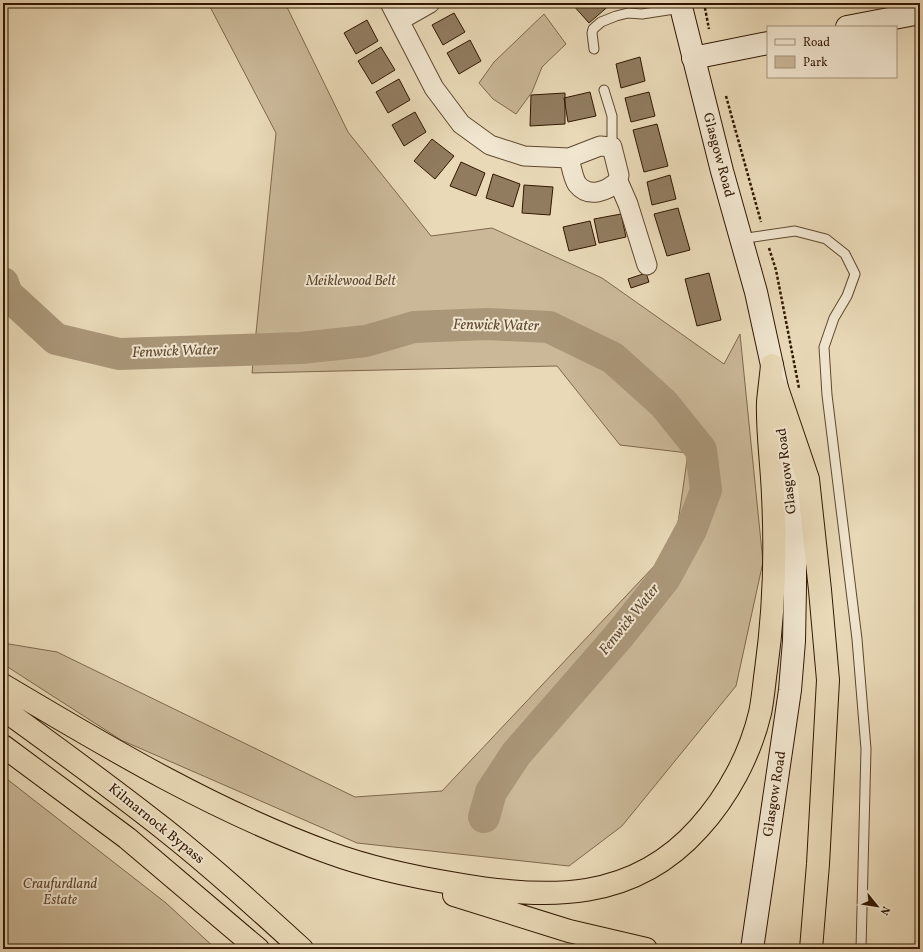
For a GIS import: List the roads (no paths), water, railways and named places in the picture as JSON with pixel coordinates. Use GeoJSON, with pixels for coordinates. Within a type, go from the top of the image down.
{"type":"FeatureCollection","features":[{"type":"Feature","properties":{"kind":"highway"},"geometry":{"type":"LineString","coordinates":[[381,869],[494,891],[540,894],[580,892],[615,884],[660,864],[692,836],[714,811],[732,783],[745,756],[760,714],[767,663],[773,609],[773,496],[768,404],[772,365]]}},
{"type":"Feature","properties":{"kind":"highway"},"geometry":{"type":"LineString","coordinates":[[777,388],[808,479],[828,680],[818,864],[811,949]]}},
{"type":"Feature","properties":{"kind":"highway"},"geometry":{"type":"LineString","coordinates":[[3,685],[158,776],[267,829],[325,851],[501,910],[569,931],[646,949]]}},
{"type":"Feature","properties":{"kind":"highway","name":"Kilmarnock Bypass"},"geometry":{"type":"LineString","coordinates":[[3,709],[88,770],[165,830],[235,888],[302,949]]}},
{"type":"Feature","properties":{"kind":"highway"},"geometry":{"type":"LineString","coordinates":[[3,746],[127,838],[258,949]]}},
{"type":"Feature","properties":{"kind":"main road","name":"Glasgow Road"},"geometry":{"type":"LineString","coordinates":[[680,5],[740,239],[756,292],[777,388],[791,494],[795,538],[794,640],[790,690],[752,949]]}},
{"type":"Feature","properties":{"kind":"main road"},"geometry":{"type":"LineString","coordinates":[[852,26],[920,12]]}},
{"type":"Feature","properties":{"kind":"main road"},"geometry":{"type":"LineString","coordinates":[[693,58],[767,43]]}},
{"type":"Feature","properties":{"kind":"street"},"geometry":{"type":"LineString","coordinates":[[390,3],[434,88],[461,124],[490,145],[524,156],[569,158],[600,146],[612,147],[619,176],[618,181],[628,204],[647,265]]}},
{"type":"Feature","properties":{"kind":"street"},"geometry":{"type":"LineString","coordinates":[[400,20],[430,3]]}},
{"type":"Feature","properties":{"kind":"street"},"geometry":{"type":"LineString","coordinates":[[569,158],[577,184],[584,190],[593,194],[610,188],[618,181]]}},
{"type":"Feature","properties":{"kind":"lane"},"geometry":{"type":"LineString","coordinates":[[594,49],[593,29],[601,22],[628,13],[642,14],[680,5]]}},
{"type":"Feature","properties":{"kind":"lane"},"geometry":{"type":"LineString","coordinates":[[604,90],[612,116],[612,147]]}},
{"type":"Feature","properties":{"kind":"lane"},"geometry":{"type":"LineString","coordinates":[[740,239],[795,231],[826,239],[845,254],[855,274],[847,296],[834,318],[824,347],[826,396],[857,639],[866,749],[861,949]]}},
{"type":"Feature","properties":{"kind":"waterway","name":"Fenwick Water"},"geometry":{"type":"LineString","coordinates":[[3,283],[7,294],[56,339],[119,354],[301,348],[366,341],[414,327],[487,324],[549,327],[613,358],[664,404],[701,450],[706,490],[691,530],[665,578],[618,637],[516,754],[491,792],[484,817]]}},
{"type":"Feature","properties":{"kind":"park label","name":"Meiklewood Belt"},"geometry":{"type":"Point","coordinates":[351,281]}},
{"type":"Feature","properties":{"kind":"park label","name":"Craufurdland Estate"},"geometry":{"type":"Point","coordinates":[60,892]}}]}
